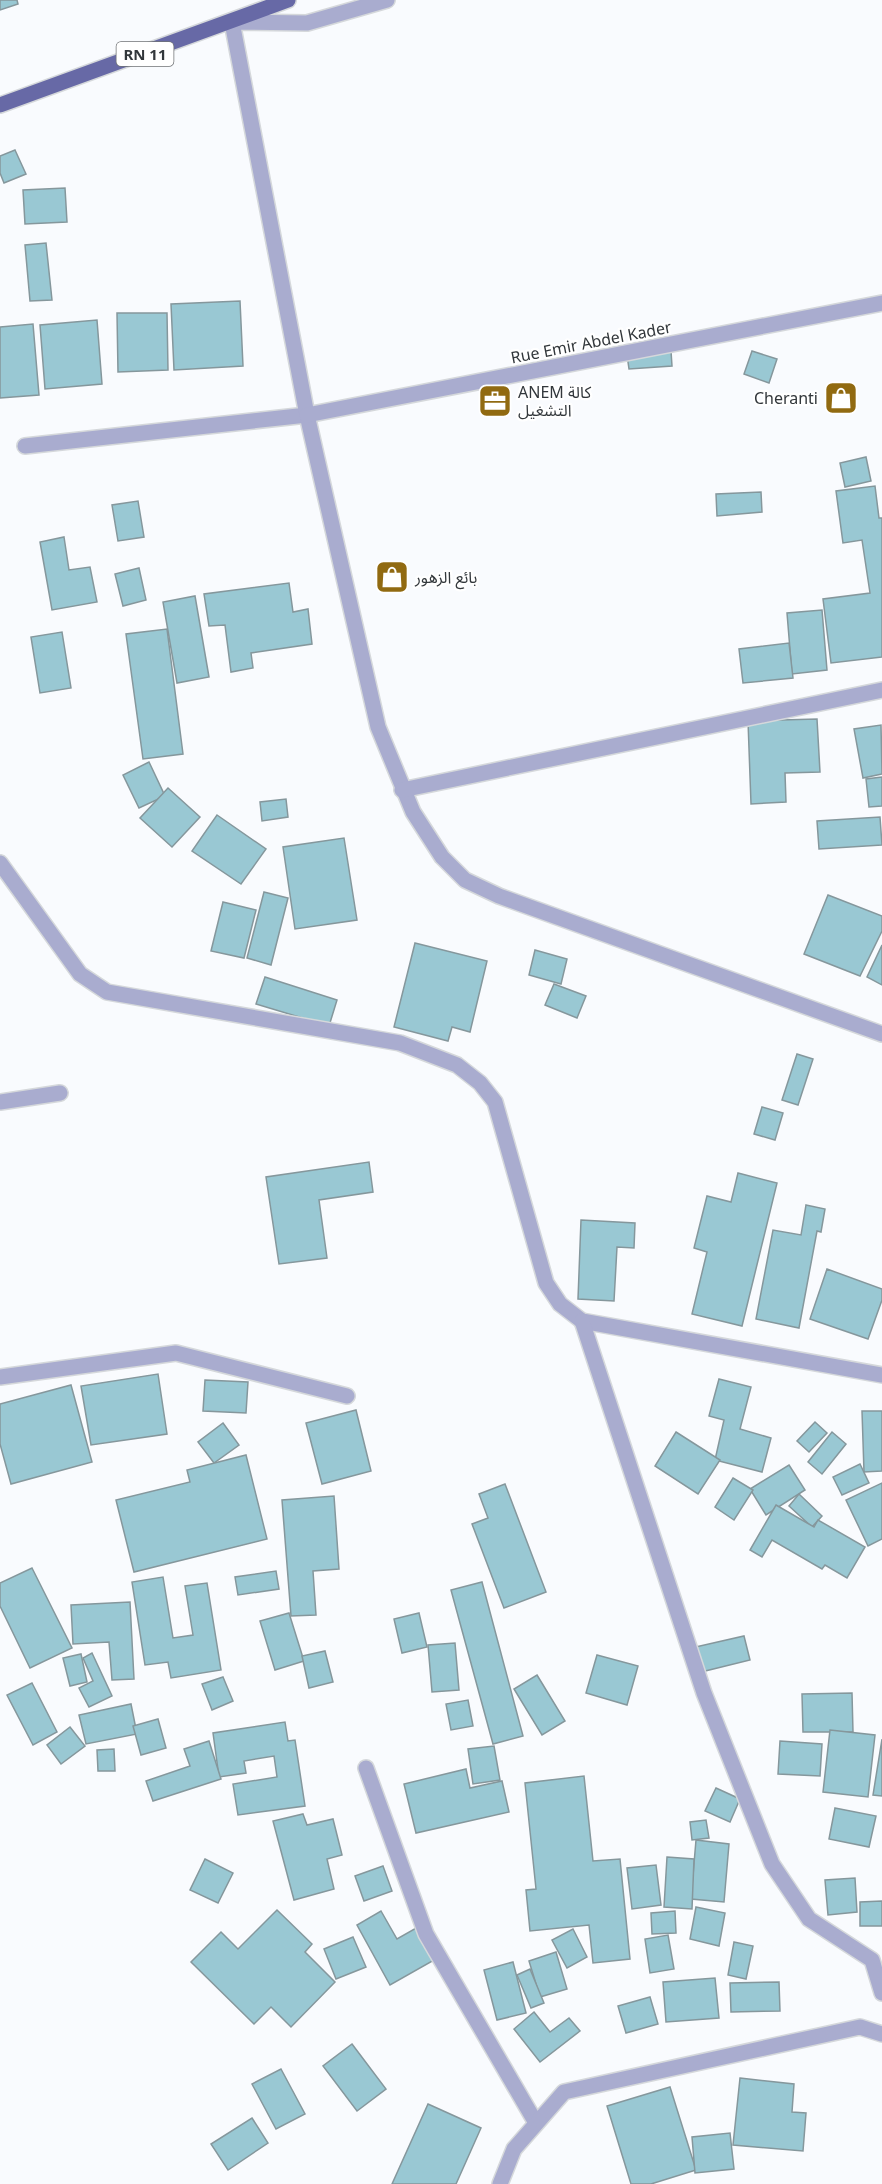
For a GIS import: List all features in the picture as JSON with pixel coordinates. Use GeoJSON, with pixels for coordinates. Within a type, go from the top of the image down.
{"type":"FeatureCollection","features":[{"type":"Feature","properties":{"kind":"main road","name":"RN 11"},"geometry":{"type":"LineString","coordinates":[[0,105],[288,0]]}},
{"type":"Feature","properties":{"kind":"street"},"geometry":{"type":"LineString","coordinates":[[387,0],[308,23],[232,22],[307,415],[378,727],[402,790],[442,858],[465,880],[499,896],[882,1034]]}},
{"type":"Feature","properties":{"kind":"street","name":"Rue Emir Abdel Kader"},"geometry":{"type":"LineString","coordinates":[[25,446],[307,415],[882,303]]}},
{"type":"Feature","properties":{"kind":"street"},"geometry":{"type":"LineString","coordinates":[[402,790],[882,690]]}},
{"type":"Feature","properties":{"kind":"street"},"geometry":{"type":"LineString","coordinates":[[0,863],[80,974],[107,992],[400,1043],[457,1065],[480,1083],[495,1102],[546,1283],[560,1304],[582,1322],[882,1375]]}},
{"type":"Feature","properties":{"kind":"street"},"geometry":{"type":"LineString","coordinates":[[0,1102],[60,1093]]}},
{"type":"Feature","properties":{"kind":"street"},"geometry":{"type":"LineString","coordinates":[[582,1322],[704,1693],[772,1864],[809,1919],[872,1960],[882,1993]]}},
{"type":"Feature","properties":{"kind":"street"},"geometry":{"type":"LineString","coordinates":[[0,1377],[176,1353],[347,1396]]}},
{"type":"Feature","properties":{"kind":"street"},"geometry":{"type":"LineString","coordinates":[[366,1768],[426,1934],[536,2123]]}},
{"type":"Feature","properties":{"kind":"street"},"geometry":{"type":"LineString","coordinates":[[500,2184],[514,2149],[564,2092],[860,2027],[882,2034]]}},
{"type":"Feature","properties":{"kind":"building"},"geometry":{"type":"Polygon","coordinates":[[[0,0],[17,0],[18,4],[0,10],[0,0]]]}},
{"type":"Feature","properties":{"kind":"building"},"geometry":{"type":"Polygon","coordinates":[[[15,150],[26,174],[4,183],[0,173],[0,156],[15,150]]]}},
{"type":"Feature","properties":{"kind":"building"},"geometry":{"type":"Polygon","coordinates":[[[65,188],[67,222],[25,224],[23,190],[65,188]]]}},
{"type":"Feature","properties":{"kind":"building"},"geometry":{"type":"Polygon","coordinates":[[[46,243],[52,300],[30,301],[25,245],[46,243]]]}},
{"type":"Feature","properties":{"kind":"building"},"geometry":{"type":"Polygon","coordinates":[[[240,301],[243,366],[174,370],[171,304],[240,301]]]}},
{"type":"Feature","properties":{"kind":"building"},"geometry":{"type":"Polygon","coordinates":[[[117,313],[167,313],[168,370],[118,372],[117,313]]]}},
{"type":"Feature","properties":{"kind":"building"},"geometry":{"type":"Polygon","coordinates":[[[97,320],[102,384],[45,389],[40,325],[97,320]]]}},
{"type":"Feature","properties":{"kind":"building"},"geometry":{"type":"Polygon","coordinates":[[[33,324],[39,395],[0,398],[0,327],[33,324]]]}},
{"type":"Feature","properties":{"kind":"building"},"geometry":{"type":"Polygon","coordinates":[[[671,351],[672,366],[629,369],[627,355],[671,351]]]}},
{"type":"Feature","properties":{"kind":"building"},"geometry":{"type":"Polygon","coordinates":[[[752,351],[777,359],[769,383],[744,374],[752,351]]]}},
{"type":"Feature","properties":{"kind":"building"},"geometry":{"type":"Polygon","coordinates":[[[866,457],[871,481],[845,487],[840,463],[866,457]]]}},
{"type":"Feature","properties":{"kind":"building"},"geometry":{"type":"Polygon","coordinates":[[[875,486],[879,518],[882,518],[882,657],[831,663],[823,599],[870,593],[862,540],[843,543],[836,491],[875,486]]]}},
{"type":"Feature","properties":{"kind":"building"},"geometry":{"type":"Polygon","coordinates":[[[761,492],[762,512],[717,516],[716,494],[761,492]]]}},
{"type":"Feature","properties":{"kind":"building"},"geometry":{"type":"Polygon","coordinates":[[[138,501],[144,537],[118,541],[112,505],[138,501]]]}},
{"type":"Feature","properties":{"kind":"building"},"geometry":{"type":"Polygon","coordinates":[[[64,537],[69,570],[90,567],[97,602],[52,610],[40,542],[64,537]]]}},
{"type":"Feature","properties":{"kind":"building"},"geometry":{"type":"Polygon","coordinates":[[[139,568],[146,600],[123,606],[115,574],[139,568]]]}},
{"type":"Feature","properties":{"kind":"building"},"geometry":{"type":"Polygon","coordinates":[[[289,583],[293,612],[308,609],[312,644],[251,653],[253,668],[231,672],[225,625],[209,626],[204,594],[289,583]]]}},
{"type":"Feature","properties":{"kind":"building"},"geometry":{"type":"Polygon","coordinates":[[[195,596],[209,677],[177,683],[163,602],[195,596]]]}},
{"type":"Feature","properties":{"kind":"building"},"geometry":{"type":"Polygon","coordinates":[[[822,610],[827,670],[792,674],[787,613],[822,610]]]}},
{"type":"Feature","properties":{"kind":"building"},"geometry":{"type":"Polygon","coordinates":[[[167,629],[183,754],[143,759],[126,634],[167,629]]]}},
{"type":"Feature","properties":{"kind":"building"},"geometry":{"type":"Polygon","coordinates":[[[62,632],[71,688],[40,693],[31,637],[62,632]]]}},
{"type":"Feature","properties":{"kind":"building"},"geometry":{"type":"Polygon","coordinates":[[[789,643],[793,678],[743,683],[739,649],[789,643]]]}},
{"type":"Feature","properties":{"kind":"building"},"geometry":{"type":"Polygon","coordinates":[[[817,719],[820,772],[785,773],[786,802],[751,804],[748,721],[817,719]]]}},
{"type":"Feature","properties":{"kind":"building"},"geometry":{"type":"Polygon","coordinates":[[[881,725],[882,774],[863,778],[854,729],[881,725]]]}},
{"type":"Feature","properties":{"kind":"building"},"geometry":{"type":"Polygon","coordinates":[[[149,762],[165,796],[139,808],[123,775],[149,762]]]}},
{"type":"Feature","properties":{"kind":"building"},"geometry":{"type":"Polygon","coordinates":[[[882,777],[882,806],[869,807],[866,779],[882,777]]]}},
{"type":"Feature","properties":{"kind":"building"},"geometry":{"type":"Polygon","coordinates":[[[168,788],[200,817],[172,847],[140,818],[168,788]]]}},
{"type":"Feature","properties":{"kind":"building"},"geometry":{"type":"Polygon","coordinates":[[[286,799],[288,817],[262,821],[260,802],[286,799]]]}},
{"type":"Feature","properties":{"kind":"building"},"geometry":{"type":"Polygon","coordinates":[[[217,815],[266,849],[241,884],[192,851],[217,815]]]}},
{"type":"Feature","properties":{"kind":"building"},"geometry":{"type":"Polygon","coordinates":[[[880,817],[882,845],[819,849],[817,821],[880,817]]]}},
{"type":"Feature","properties":{"kind":"building"},"geometry":{"type":"Polygon","coordinates":[[[344,838],[357,920],[295,929],[283,847],[344,838]]]}},
{"type":"Feature","properties":{"kind":"building"},"geometry":{"type":"Polygon","coordinates":[[[264,892],[288,898],[271,965],[247,958],[264,892]]]}},
{"type":"Feature","properties":{"kind":"building"},"geometry":{"type":"Polygon","coordinates":[[[828,895],[882,916],[882,931],[860,976],[804,954],[828,895]]]}},
{"type":"Feature","properties":{"kind":"building"},"geometry":{"type":"Polygon","coordinates":[[[223,902],[256,910],[244,958],[211,951],[223,902]]]}},
{"type":"Feature","properties":{"kind":"building"},"geometry":{"type":"Polygon","coordinates":[[[415,943],[487,961],[470,1032],[452,1027],[448,1041],[394,1027],[415,943]]]}},
{"type":"Feature","properties":{"kind":"building"},"geometry":{"type":"Polygon","coordinates":[[[882,945],[882,985],[867,977],[882,945]]]}},
{"type":"Feature","properties":{"kind":"building"},"geometry":{"type":"Polygon","coordinates":[[[535,950],[567,959],[561,984],[529,975],[535,950]]]}},
{"type":"Feature","properties":{"kind":"building"},"geometry":{"type":"Polygon","coordinates":[[[265,977],[337,1000],[329,1026],[256,1004],[265,977]]]}},
{"type":"Feature","properties":{"kind":"building"},"geometry":{"type":"Polygon","coordinates":[[[554,984],[586,996],[577,1018],[545,1005],[554,984]]]}},
{"type":"Feature","properties":{"kind":"building"},"geometry":{"type":"Polygon","coordinates":[[[797,1054],[813,1059],[798,1105],[782,1100],[797,1054]]]}},
{"type":"Feature","properties":{"kind":"building"},"geometry":{"type":"Polygon","coordinates":[[[762,1107],[783,1113],[775,1140],[754,1134],[762,1107]]]}},
{"type":"Feature","properties":{"kind":"building"},"geometry":{"type":"Polygon","coordinates":[[[369,1162],[373,1192],[319,1200],[327,1258],[279,1264],[266,1177],[369,1162]]]}},
{"type":"Feature","properties":{"kind":"building"},"geometry":{"type":"Polygon","coordinates":[[[738,1173],[777,1183],[742,1326],[692,1314],[707,1252],[694,1248],[707,1196],[731,1202],[738,1173]]]}},
{"type":"Feature","properties":{"kind":"building"},"geometry":{"type":"Polygon","coordinates":[[[806,1205],[825,1209],[821,1232],[817,1231],[799,1328],[756,1319],[773,1230],[801,1235],[806,1205]]]}},
{"type":"Feature","properties":{"kind":"building"},"geometry":{"type":"Polygon","coordinates":[[[581,1220],[635,1223],[634,1248],[617,1247],[614,1301],[578,1299],[581,1220]]]}},
{"type":"Feature","properties":{"kind":"building"},"geometry":{"type":"Polygon","coordinates":[[[827,1269],[882,1289],[882,1300],[868,1339],[810,1319],[827,1269]]]}},
{"type":"Feature","properties":{"kind":"building"},"geometry":{"type":"Polygon","coordinates":[[[158,1374],[167,1434],[91,1445],[81,1386],[158,1374]]]}},
{"type":"Feature","properties":{"kind":"building"},"geometry":{"type":"Polygon","coordinates":[[[719,1379],[751,1387],[740,1429],[771,1438],[762,1472],[715,1460],[724,1420],[709,1416],[719,1379]]]}},
{"type":"Feature","properties":{"kind":"building"},"geometry":{"type":"Polygon","coordinates":[[[205,1380],[248,1382],[246,1413],[203,1411],[205,1380]]]}},
{"type":"Feature","properties":{"kind":"building"},"geometry":{"type":"Polygon","coordinates":[[[71,1385],[92,1462],[11,1484],[0,1444],[0,1404],[71,1385]]]}},
{"type":"Feature","properties":{"kind":"building"},"geometry":{"type":"Polygon","coordinates":[[[356,1410],[371,1471],[322,1484],[306,1423],[356,1410]]]}},
{"type":"Feature","properties":{"kind":"building"},"geometry":{"type":"Polygon","coordinates":[[[862,1411],[882,1411],[882,1471],[864,1472],[862,1411]]]}},
{"type":"Feature","properties":{"kind":"building"},"geometry":{"type":"Polygon","coordinates":[[[815,1422],[827,1433],[809,1452],[797,1441],[815,1422]]]}},
{"type":"Feature","properties":{"kind":"building"},"geometry":{"type":"Polygon","coordinates":[[[223,1423],[239,1445],[214,1463],[198,1442],[223,1423]]]}},
{"type":"Feature","properties":{"kind":"building"},"geometry":{"type":"Polygon","coordinates":[[[676,1432],[720,1460],[698,1494],[655,1466],[676,1432]]]}},
{"type":"Feature","properties":{"kind":"building"},"geometry":{"type":"Polygon","coordinates":[[[832,1432],[846,1444],[822,1474],[808,1462],[832,1432]]]}},
{"type":"Feature","properties":{"kind":"building"},"geometry":{"type":"Polygon","coordinates":[[[246,1455],[267,1539],[134,1572],[116,1500],[190,1482],[187,1470],[246,1455]]]}},
{"type":"Feature","properties":{"kind":"building"},"geometry":{"type":"Polygon","coordinates":[[[860,1464],[869,1483],[842,1495],[833,1477],[860,1464]]]}},
{"type":"Feature","properties":{"kind":"building"},"geometry":{"type":"Polygon","coordinates":[[[789,1465],[805,1490],[766,1515],[750,1489],[789,1465]]]}},
{"type":"Feature","properties":{"kind":"building"},"geometry":{"type":"Polygon","coordinates":[[[733,1478],[753,1490],[734,1520],[715,1507],[733,1478]]]}},
{"type":"Feature","properties":{"kind":"building"},"geometry":{"type":"Polygon","coordinates":[[[882,1483],[882,1539],[868,1546],[846,1500],[882,1483]]]}},
{"type":"Feature","properties":{"kind":"building"},"geometry":{"type":"Polygon","coordinates":[[[505,1484],[546,1592],[504,1608],[472,1524],[488,1518],[479,1494],[505,1484]]]}},
{"type":"Feature","properties":{"kind":"building"},"geometry":{"type":"Polygon","coordinates":[[[799,1494],[822,1516],[812,1527],[789,1506],[799,1494]]]}},
{"type":"Feature","properties":{"kind":"building"},"geometry":{"type":"Polygon","coordinates":[[[334,1496],[339,1569],[313,1571],[316,1615],[291,1616],[282,1500],[334,1496]]]}},
{"type":"Feature","properties":{"kind":"building"},"geometry":{"type":"Polygon","coordinates":[[[776,1505],[814,1527],[818,1520],[865,1547],[847,1578],[825,1565],[822,1569],[772,1540],[762,1557],[750,1550],[776,1505]]]}},
{"type":"Feature","properties":{"kind":"building"},"geometry":{"type":"Polygon","coordinates":[[[32,1568],[72,1648],[30,1668],[0,1606],[0,1583],[32,1568]]]}},
{"type":"Feature","properties":{"kind":"building"},"geometry":{"type":"Polygon","coordinates":[[[276,1571],[279,1589],[238,1595],[235,1577],[276,1571]]]}},
{"type":"Feature","properties":{"kind":"building"},"geometry":{"type":"Polygon","coordinates":[[[163,1577],[173,1638],[193,1635],[185,1586],[207,1583],[221,1670],[171,1678],[168,1662],[145,1665],[132,1582],[163,1577]]]}},
{"type":"Feature","properties":{"kind":"building"},"geometry":{"type":"Polygon","coordinates":[[[482,1582],[523,1736],[493,1744],[451,1590],[482,1582]]]}},
{"type":"Feature","properties":{"kind":"building"},"geometry":{"type":"Polygon","coordinates":[[[130,1602],[134,1679],[112,1680],[109,1642],[73,1644],[71,1605],[130,1602]]]}},
{"type":"Feature","properties":{"kind":"building"},"geometry":{"type":"Polygon","coordinates":[[[289,1613],[304,1661],[275,1670],[260,1621],[289,1613]]]}},
{"type":"Feature","properties":{"kind":"building"},"geometry":{"type":"Polygon","coordinates":[[[419,1613],[427,1647],[402,1653],[394,1619],[419,1613]]]}},
{"type":"Feature","properties":{"kind":"building"},"geometry":{"type":"Polygon","coordinates":[[[744,1636],[750,1660],[697,1673],[691,1648],[744,1636]]]}},
{"type":"Feature","properties":{"kind":"building"},"geometry":{"type":"Polygon","coordinates":[[[455,1643],[459,1690],[432,1692],[428,1645],[455,1643]]]}},
{"type":"Feature","properties":{"kind":"building"},"geometry":{"type":"Polygon","coordinates":[[[325,1651],[333,1682],[309,1688],[302,1656],[325,1651]]]}},
{"type":"Feature","properties":{"kind":"building"},"geometry":{"type":"Polygon","coordinates":[[[92,1653],[112,1696],[89,1707],[79,1688],[93,1681],[83,1658],[92,1653]]]}},
{"type":"Feature","properties":{"kind":"building"},"geometry":{"type":"Polygon","coordinates":[[[81,1654],[87,1682],[70,1686],[63,1658],[81,1654]]]}},
{"type":"Feature","properties":{"kind":"building"},"geometry":{"type":"Polygon","coordinates":[[[597,1655],[638,1666],[627,1705],[586,1693],[597,1655]]]}},
{"type":"Feature","properties":{"kind":"building"},"geometry":{"type":"Polygon","coordinates":[[[537,1675],[565,1721],[542,1735],[514,1689],[537,1675]]]}},
{"type":"Feature","properties":{"kind":"building"},"geometry":{"type":"Polygon","coordinates":[[[223,1677],[233,1701],[212,1710],[202,1684],[223,1677]]]}},
{"type":"Feature","properties":{"kind":"building"},"geometry":{"type":"Polygon","coordinates":[[[32,1683],[57,1732],[33,1745],[7,1695],[32,1683]]]}},
{"type":"Feature","properties":{"kind":"building"},"geometry":{"type":"Polygon","coordinates":[[[852,1693],[853,1732],[803,1732],[802,1694],[852,1693]]]}},
{"type":"Feature","properties":{"kind":"building"},"geometry":{"type":"Polygon","coordinates":[[[468,1700],[473,1726],[451,1730],[446,1704],[468,1700]]]}},
{"type":"Feature","properties":{"kind":"building"},"geometry":{"type":"Polygon","coordinates":[[[131,1704],[137,1734],[86,1744],[79,1715],[131,1704]]]}},
{"type":"Feature","properties":{"kind":"building"},"geometry":{"type":"Polygon","coordinates":[[[158,1719],[166,1748],[141,1755],[133,1726],[158,1719]]]}},
{"type":"Feature","properties":{"kind":"building"},"geometry":{"type":"Polygon","coordinates":[[[285,1722],[288,1741],[295,1740],[305,1806],[238,1815],[233,1784],[277,1777],[274,1756],[244,1761],[246,1773],[219,1777],[213,1733],[285,1722]]]}},
{"type":"Feature","properties":{"kind":"building"},"geometry":{"type":"Polygon","coordinates":[[[70,1727],[85,1746],[61,1764],[47,1745],[70,1727]]]}},
{"type":"Feature","properties":{"kind":"building"},"geometry":{"type":"Polygon","coordinates":[[[830,1730],[875,1735],[868,1797],[823,1792],[830,1730]]]}},
{"type":"Feature","properties":{"kind":"building"},"geometry":{"type":"Polygon","coordinates":[[[882,1739],[882,1796],[873,1795],[882,1739]]]}},
{"type":"Feature","properties":{"kind":"building"},"geometry":{"type":"Polygon","coordinates":[[[209,1741],[221,1779],[153,1801],[146,1781],[190,1766],[184,1749],[209,1741]]]}},
{"type":"Feature","properties":{"kind":"building"},"geometry":{"type":"Polygon","coordinates":[[[780,1741],[822,1744],[820,1776],[778,1774],[780,1741]]]}},
{"type":"Feature","properties":{"kind":"building"},"geometry":{"type":"Polygon","coordinates":[[[494,1746],[500,1780],[473,1784],[468,1749],[494,1746]]]}},
{"type":"Feature","properties":{"kind":"building"},"geometry":{"type":"Polygon","coordinates":[[[114,1749],[115,1771],[98,1771],[97,1750],[114,1749]]]}},
{"type":"Feature","properties":{"kind":"building"},"geometry":{"type":"Polygon","coordinates":[[[466,1769],[470,1788],[502,1781],[509,1812],[416,1833],[404,1784],[466,1769]]]}},
{"type":"Feature","properties":{"kind":"building"},"geometry":{"type":"Polygon","coordinates":[[[584,1776],[593,1861],[620,1859],[630,1959],[593,1963],[589,1925],[530,1931],[526,1890],[536,1889],[525,1783],[584,1776]]]}},
{"type":"Feature","properties":{"kind":"building"},"geometry":{"type":"Polygon","coordinates":[[[716,1788],[740,1799],[730,1822],[705,1811],[716,1788]]]}},
{"type":"Feature","properties":{"kind":"building"},"geometry":{"type":"Polygon","coordinates":[[[835,1808],[876,1816],[869,1847],[829,1839],[835,1808]]]}},
{"type":"Feature","properties":{"kind":"building"},"geometry":{"type":"Polygon","coordinates":[[[303,1814],[307,1825],[333,1819],[342,1855],[327,1859],[334,1889],[294,1900],[273,1821],[303,1814]]]}},
{"type":"Feature","properties":{"kind":"building"},"geometry":{"type":"Polygon","coordinates":[[[706,1820],[709,1838],[692,1840],[690,1822],[706,1820]]]}},
{"type":"Feature","properties":{"kind":"building"},"geometry":{"type":"Polygon","coordinates":[[[696,1840],[729,1844],[724,1902],[691,1899],[696,1840]]]}},
{"type":"Feature","properties":{"kind":"building"},"geometry":{"type":"Polygon","coordinates":[[[667,1857],[694,1859],[692,1909],[664,1907],[667,1857]]]}},
{"type":"Feature","properties":{"kind":"building"},"geometry":{"type":"Polygon","coordinates":[[[205,1859],[233,1873],[218,1903],[190,1890],[205,1859]]]}},
{"type":"Feature","properties":{"kind":"building"},"geometry":{"type":"Polygon","coordinates":[[[656,1865],[661,1905],[632,1909],[627,1868],[656,1865]]]}},
{"type":"Feature","properties":{"kind":"building"},"geometry":{"type":"Polygon","coordinates":[[[383,1866],[392,1891],[364,1901],[355,1876],[383,1866]]]}},
{"type":"Feature","properties":{"kind":"building"},"geometry":{"type":"Polygon","coordinates":[[[855,1878],[857,1912],[828,1915],[825,1880],[855,1878]]]}},
{"type":"Feature","properties":{"kind":"building"},"geometry":{"type":"Polygon","coordinates":[[[882,1901],[882,1926],[860,1926],[860,1902],[882,1901]]]}},
{"type":"Feature","properties":{"kind":"building"},"geometry":{"type":"Polygon","coordinates":[[[696,1907],[725,1913],[719,1946],[690,1939],[696,1907]]]}},
{"type":"Feature","properties":{"kind":"building"},"geometry":{"type":"Polygon","coordinates":[[[277,1910],[312,1944],[305,1952],[335,1982],[291,2027],[271,2007],[254,2024],[191,1962],[221,1932],[238,1949],[277,1910]]]}},
{"type":"Feature","properties":{"kind":"building"},"geometry":{"type":"Polygon","coordinates":[[[381,1911],[397,1939],[425,1923],[443,1955],[390,1985],[357,1925],[381,1911]]]}},
{"type":"Feature","properties":{"kind":"building"},"geometry":{"type":"Polygon","coordinates":[[[675,1911],[676,1933],[652,1934],[651,1913],[675,1911]]]}},
{"type":"Feature","properties":{"kind":"building"},"geometry":{"type":"Polygon","coordinates":[[[573,1929],[587,1957],[567,1968],[552,1940],[573,1929]]]}},
{"type":"Feature","properties":{"kind":"building"},"geometry":{"type":"Polygon","coordinates":[[[668,1935],[674,1969],[650,1973],[645,1939],[668,1935]]]}},
{"type":"Feature","properties":{"kind":"building"},"geometry":{"type":"Polygon","coordinates":[[[353,1937],[366,1967],[336,1979],[324,1949],[353,1937]]]}},
{"type":"Feature","properties":{"kind":"building"},"geometry":{"type":"Polygon","coordinates":[[[734,1942],[753,1946],[746,1979],[728,1975],[734,1942]]]}},
{"type":"Feature","properties":{"kind":"building"},"geometry":{"type":"Polygon","coordinates":[[[556,1952],[567,1989],[540,1997],[529,1961],[556,1952]]]}},
{"type":"Feature","properties":{"kind":"building"},"geometry":{"type":"Polygon","coordinates":[[[513,1962],[526,2013],[497,2020],[484,1970],[513,1962]]]}},
{"type":"Feature","properties":{"kind":"building"},"geometry":{"type":"Polygon","coordinates":[[[530,1969],[544,2003],[531,2008],[517,1975],[530,1969]]]}},
{"type":"Feature","properties":{"kind":"building"},"geometry":{"type":"Polygon","coordinates":[[[715,1978],[719,2018],[666,2022],[663,1982],[715,1978]]]}},
{"type":"Feature","properties":{"kind":"building"},"geometry":{"type":"Polygon","coordinates":[[[779,1982],[780,2011],[731,2012],[730,1983],[779,1982]]]}},
{"type":"Feature","properties":{"kind":"building"},"geometry":{"type":"Polygon","coordinates":[[[650,1997],[658,2024],[626,2033],[618,2006],[650,1997]]]}},
{"type":"Feature","properties":{"kind":"building"},"geometry":{"type":"Polygon","coordinates":[[[534,2012],[550,2032],[569,2018],[580,2031],[540,2062],[514,2029],[534,2012]]]}},
{"type":"Feature","properties":{"kind":"building"},"geometry":{"type":"Polygon","coordinates":[[[352,2044],[386,2089],[357,2111],[323,2066],[352,2044]]]}},
{"type":"Feature","properties":{"kind":"building"},"geometry":{"type":"Polygon","coordinates":[[[281,2069],[305,2114],[276,2129],[252,2084],[281,2069]]]}},
{"type":"Feature","properties":{"kind":"building"},"geometry":{"type":"Polygon","coordinates":[[[740,2078],[794,2084],[792,2112],[806,2113],[803,2151],[733,2145],[740,2078]]]}},
{"type":"Feature","properties":{"kind":"building"},"geometry":{"type":"Polygon","coordinates":[[[670,2087],[696,2170],[651,2184],[631,2184],[607,2106],[670,2087]]]}},
{"type":"Feature","properties":{"kind":"building"},"geometry":{"type":"Polygon","coordinates":[[[428,2104],[481,2128],[456,2184],[392,2184],[428,2104]]]}},
{"type":"Feature","properties":{"kind":"building"},"geometry":{"type":"Polygon","coordinates":[[[252,2118],[268,2143],[228,2170],[211,2144],[252,2118]]]}},
{"type":"Feature","properties":{"kind":"building"},"geometry":{"type":"Polygon","coordinates":[[[730,2133],[734,2169],[695,2173],[692,2137],[730,2133]]]}},
{"type":"Feature","properties":{"kind":"place","name":"Cheranti"},"geometry":{"type":"Point","coordinates":[841,398]}},
{"type":"Feature","properties":{"kind":"place","name":"ANEM كالة التشغيل"},"geometry":{"type":"Point","coordinates":[495,401]}},
{"type":"Feature","properties":{"kind":"place","name":"بائع الزهور"},"geometry":{"type":"Point","coordinates":[392,577]}}]}
